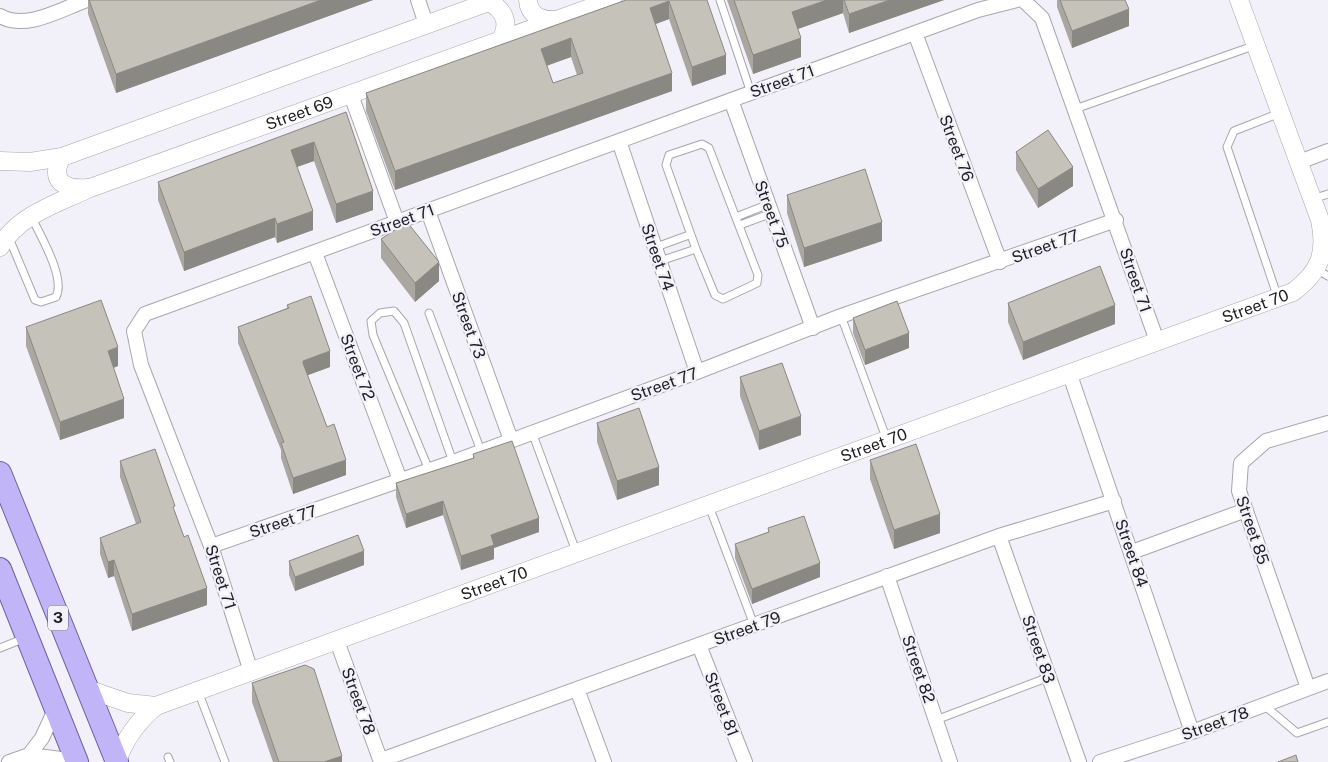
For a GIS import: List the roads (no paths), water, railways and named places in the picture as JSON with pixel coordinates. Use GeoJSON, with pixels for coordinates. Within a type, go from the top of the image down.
{"type":"FeatureCollection","features":[{"type":"Feature","properties":{"kind":"main road","name":"3"},"geometry":{"type":"LineString","coordinates":[[0,473],[11,529],[87,689],[117,761]]}},
{"type":"Feature","properties":{"kind":"main road","name":"3"},"geometry":{"type":"LineString","coordinates":[[0,569],[77,762]]}},
{"type":"Feature","properties":{"kind":"street"},"geometry":{"type":"LineString","coordinates":[[0,16],[8,21],[23,23],[87,0]]}},
{"type":"Feature","properties":{"kind":"street"},"geometry":{"type":"LineString","coordinates":[[418,0],[426,24]]}},
{"type":"Feature","properties":{"kind":"street"},"geometry":{"type":"LineString","coordinates":[[528,0],[528,6],[534,15],[544,20],[554,20]]}},
{"type":"Feature","properties":{"kind":"street","name":"Street 69"},"geometry":{"type":"LineString","coordinates":[[4,240],[31,216],[90,188],[612,0]]}},
{"type":"Feature","properties":{"kind":"street","name":"Street 71"},"geometry":{"type":"LineString","coordinates":[[251,672],[211,546],[141,365],[134,331],[145,314],[914,33],[978,10],[1017,0]]}},
{"type":"Feature","properties":{"kind":"street","name":"Street 71"},"geometry":{"type":"LineString","coordinates":[[1022,0],[1042,18],[1116,220],[1157,341]]}},
{"type":"Feature","properties":{"kind":"street","name":"Street 70"},"geometry":{"type":"LineString","coordinates":[[117,761],[132,730],[156,706],[1070,375],[1157,341],[1293,292],[1306,282],[1324,263],[1324,237],[1320,197],[1299,162],[1239,0]]}},
{"type":"Feature","properties":{"kind":"street"},"geometry":{"type":"LineString","coordinates":[[0,162],[30,162],[62,157],[491,1],[504,14],[506,23],[505,33],[500,41]]}},
{"type":"Feature","properties":{"kind":"street","name":"Street 76"},"geometry":{"type":"LineString","coordinates":[[914,33],[1000,262]]}},
{"type":"Feature","properties":{"kind":"street"},"geometry":{"type":"LineString","coordinates":[[351,94],[397,222]]}},
{"type":"Feature","properties":{"kind":"street","name":"Street 75"},"geometry":{"type":"LineString","coordinates":[[731,100],[813,328]]}},
{"type":"Feature","properties":{"kind":"street","name":"Street 74"},"geometry":{"type":"LineString","coordinates":[[619,141],[697,372]]}},
{"type":"Feature","properties":{"kind":"street"},"geometry":{"type":"LineString","coordinates":[[1299,162],[1328,151]]}},
{"type":"Feature","properties":{"kind":"street"},"geometry":{"type":"LineString","coordinates":[[62,157],[56,166],[57,177],[64,186],[74,189],[90,188]]}},
{"type":"Feature","properties":{"kind":"street","name":"Street 73"},"geometry":{"type":"LineString","coordinates":[[428,211],[511,440]]}},
{"type":"Feature","properties":{"kind":"street","name":"Street 77"},"geometry":{"type":"LineString","coordinates":[[211,546],[453,462],[697,372],[841,316],[1116,220]]}},
{"type":"Feature","properties":{"kind":"street","name":"Street 72"},"geometry":{"type":"LineString","coordinates":[[315,253],[400,480]]}},
{"type":"Feature","properties":{"kind":"street","name":"Street 84"},"geometry":{"type":"LineString","coordinates":[[1070,375],[1192,732]]}},
{"type":"Feature","properties":{"kind":"street","name":"Street 85"},"geometry":{"type":"LineString","coordinates":[[1308,688],[1239,491],[1241,463],[1266,441],[1328,423]]}},
{"type":"Feature","properties":{"kind":"street","name":"Street 79"},"geometry":{"type":"LineString","coordinates":[[381,761],[999,536],[1114,501]]}},
{"type":"Feature","properties":{"kind":"street"},"geometry":{"type":"LineString","coordinates":[[1132,552],[1246,510]]}},
{"type":"Feature","properties":{"kind":"street","name":"Street 83"},"geometry":{"type":"LineString","coordinates":[[999,536],[1079,762]]}},
{"type":"Feature","properties":{"kind":"street","name":"Street 82"},"geometry":{"type":"LineString","coordinates":[[887,576],[950,762]]}},
{"type":"Feature","properties":{"kind":"street","name":"Street 78"},"geometry":{"type":"LineString","coordinates":[[337,641],[381,761]]}},
{"type":"Feature","properties":{"kind":"street","name":"Street 81"},"geometry":{"type":"LineString","coordinates":[[700,645],[745,762]]}},
{"type":"Feature","properties":{"kind":"street","name":"Street 78"},"geometry":{"type":"LineString","coordinates":[[1100,762],[1192,732],[1328,681]]}},
{"type":"Feature","properties":{"kind":"street","name":"Street 70"},"geometry":{"type":"LineString","coordinates":[[87,689],[128,703],[156,706]]}},
{"type":"Feature","properties":{"kind":"street"},"geometry":{"type":"LineString","coordinates":[[577,689],[604,762]]}},
{"type":"Feature","properties":{"kind":"street"},"geometry":{"type":"LineString","coordinates":[[29,755],[42,738],[56,708]]}},
{"type":"Feature","properties":{"kind":"street"},"geometry":{"type":"LineString","coordinates":[[9,762],[29,755],[77,762]]}},
{"type":"Feature","properties":{"kind":"lane"},"geometry":{"type":"LineString","coordinates":[[720,0],[751,93]]}},
{"type":"Feature","properties":{"kind":"lane"},"geometry":{"type":"LineString","coordinates":[[1076,109],[1256,45]]}},
{"type":"Feature","properties":{"kind":"lane"},"geometry":{"type":"LineString","coordinates":[[1278,298],[1227,147],[1234,131],[1281,112]]}},
{"type":"Feature","properties":{"kind":"lane"},"geometry":{"type":"LineString","coordinates":[[702,144],[710,148],[740,226],[758,275],[757,283],[723,299],[715,295],[689,235],[666,164],[669,155],[702,144]]}},
{"type":"Feature","properties":{"kind":"lane"},"geometry":{"type":"LineString","coordinates":[[736,217],[770,208]]}},
{"type":"Feature","properties":{"kind":"lane"},"geometry":{"type":"LineString","coordinates":[[740,226],[770,208]]}},
{"type":"Feature","properties":{"kind":"lane"},"geometry":{"type":"LineString","coordinates":[[4,240],[35,300],[41,302],[56,297],[60,289],[58,276],[31,216]]}},
{"type":"Feature","properties":{"kind":"lane"},"geometry":{"type":"LineString","coordinates":[[656,247],[689,235]]}},
{"type":"Feature","properties":{"kind":"lane"},"geometry":{"type":"LineString","coordinates":[[660,261],[696,249]]}},
{"type":"Feature","properties":{"kind":"lane"},"geometry":{"type":"LineString","coordinates":[[429,470],[373,335],[371,321],[380,313],[394,311],[404,323],[453,462]]}},
{"type":"Feature","properties":{"kind":"lane"},"geometry":{"type":"LineString","coordinates":[[429,313],[481,451]]}},
{"type":"Feature","properties":{"kind":"lane"},"geometry":{"type":"LineString","coordinates":[[841,316],[888,441]]}},
{"type":"Feature","properties":{"kind":"lane"},"geometry":{"type":"LineString","coordinates":[[532,432],[577,554]]}},
{"type":"Feature","properties":{"kind":"lane"},"geometry":{"type":"LineString","coordinates":[[709,506],[754,625]]}},
{"type":"Feature","properties":{"kind":"lane"},"geometry":{"type":"LineString","coordinates":[[0,648],[27,637]]}},
{"type":"Feature","properties":{"kind":"lane"},"geometry":{"type":"LineString","coordinates":[[936,720],[1049,677]]}},
{"type":"Feature","properties":{"kind":"lane"},"geometry":{"type":"LineString","coordinates":[[198,691],[224,762]]}},
{"type":"Feature","properties":{"kind":"lane"},"geometry":{"type":"LineString","coordinates":[[1264,705],[1297,733],[1328,722]]}}]}
